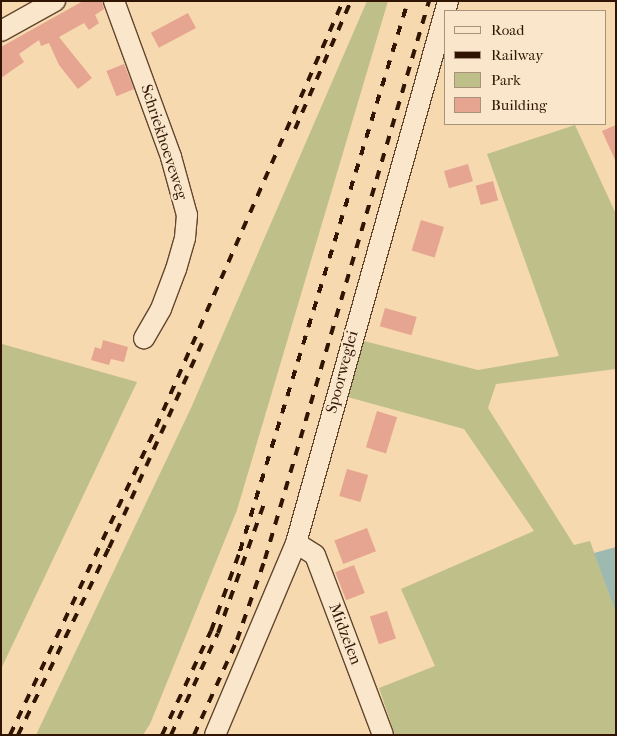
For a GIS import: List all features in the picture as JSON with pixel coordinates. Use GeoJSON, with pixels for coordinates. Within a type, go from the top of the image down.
{"type":"FeatureCollection","features":[{"type":"Feature","properties":{"kind":"street"},"geometry":{"type":"LineString","coordinates":[[1,30],[55,1]]}},
{"type":"Feature","properties":{"kind":"street","name":"Schriekhoeveweg"},"geometry":{"type":"LineString","coordinates":[[114,1],[171,157],[187,215],[185,238],[176,269],[161,309],[144,339]]}},
{"type":"Feature","properties":{"kind":"street","name":"Spoorweglei"},"geometry":{"type":"LineString","coordinates":[[215,735],[296,543],[444,15]]}},
{"type":"Feature","properties":{"kind":"street","name":"Midzelen"},"geometry":{"type":"LineString","coordinates":[[296,543],[316,555],[383,735]]}},
{"type":"Feature","properties":{"kind":"green space"},"geometry":{"type":"Polygon","coordinates":[[[367,1],[388,1],[237,510],[150,724],[143,735],[36,735],[191,408],[367,1]]]}},
{"type":"Feature","properties":{"kind":"green space"},"geometry":{"type":"Polygon","coordinates":[[[575,125],[616,214],[616,369],[496,384],[488,408],[574,545],[590,541],[616,613],[616,735],[395,735],[379,688],[435,666],[401,589],[534,531],[464,429],[344,396],[360,340],[478,370],[559,356],[487,154],[575,125]]]}},
{"type":"Feature","properties":{"kind":"green space"},"geometry":{"type":"Polygon","coordinates":[[[2,344],[137,382],[1,669],[1,350],[2,344]]]}},
{"type":"Feature","properties":{"kind":"water"},"geometry":{"type":"Polygon","coordinates":[[[616,547],[616,613],[594,553],[616,547]]]}},
{"type":"Feature","properties":{"kind":"building"},"geometry":{"type":"Polygon","coordinates":[[[83,1],[102,1],[104,9],[95,15],[99,23],[89,30],[84,23],[59,37],[92,78],[78,89],[59,65],[49,43],[41,46],[39,40],[19,54],[24,62],[1,78],[1,47],[83,1]]]}},
{"type":"Feature","properties":{"kind":"building"},"geometry":{"type":"Polygon","coordinates":[[[188,13],[196,28],[159,48],[151,33],[188,13]]]}},
{"type":"Feature","properties":{"kind":"building"},"geometry":{"type":"Polygon","coordinates":[[[124,64],[134,89],[116,96],[106,71],[124,64]]]}},
{"type":"Feature","properties":{"kind":"building"},"geometry":{"type":"Polygon","coordinates":[[[616,125],[616,162],[602,131],[616,125]]]}},
{"type":"Feature","properties":{"kind":"building"},"geometry":{"type":"Polygon","coordinates":[[[468,164],[473,181],[449,188],[444,171],[468,164]]]}},
{"type":"Feature","properties":{"kind":"building"},"geometry":{"type":"Polygon","coordinates":[[[493,181],[498,200],[481,205],[476,186],[493,181]]]}},
{"type":"Feature","properties":{"kind":"building"},"geometry":{"type":"Polygon","coordinates":[[[421,220],[444,227],[435,258],[412,251],[421,220]]]}},
{"type":"Feature","properties":{"kind":"building"},"geometry":{"type":"Polygon","coordinates":[[[385,308],[417,317],[411,335],[380,326],[385,308]]]}},
{"type":"Feature","properties":{"kind":"building"},"geometry":{"type":"Polygon","coordinates":[[[103,340],[128,347],[124,362],[111,359],[109,365],[91,360],[95,347],[101,349],[103,340]]]}},
{"type":"Feature","properties":{"kind":"building"},"geometry":{"type":"Polygon","coordinates":[[[377,411],[397,417],[386,453],[366,447],[377,411]]]}},
{"type":"Feature","properties":{"kind":"building"},"geometry":{"type":"Polygon","coordinates":[[[347,469],[368,475],[360,502],[339,496],[347,469]]]}},
{"type":"Feature","properties":{"kind":"building"},"geometry":{"type":"Polygon","coordinates":[[[367,528],[376,551],[343,564],[334,541],[367,528]]]}},
{"type":"Feature","properties":{"kind":"building"},"geometry":{"type":"Polygon","coordinates":[[[354,565],[365,593],[346,600],[335,572],[354,565]]]}},
{"type":"Feature","properties":{"kind":"building"},"geometry":{"type":"Polygon","coordinates":[[[387,611],[396,639],[379,644],[370,617],[387,611]]]}},
{"type":"Feature","properties":{"kind":"railway"},"geometry":{"type":"LineString","coordinates":[[10,735],[156,427],[343,1]]}},
{"type":"Feature","properties":{"kind":"railway"},"geometry":{"type":"LineString","coordinates":[[295,129],[351,1]]}},
{"type":"Feature","properties":{"kind":"railway"},"geometry":{"type":"LineString","coordinates":[[162,735],[211,631],[240,551],[408,1]]}},
{"type":"Feature","properties":{"kind":"railway"},"geometry":{"type":"LineString","coordinates":[[194,735],[237,640],[265,559],[429,1]]}},
{"type":"Feature","properties":{"kind":"railway"},"geometry":{"type":"LineString","coordinates":[[18,735],[109,548],[205,336]]}},
{"type":"Feature","properties":{"kind":"railway"},"geometry":{"type":"LineString","coordinates":[[171,735],[218,633],[264,504]]}}]}
